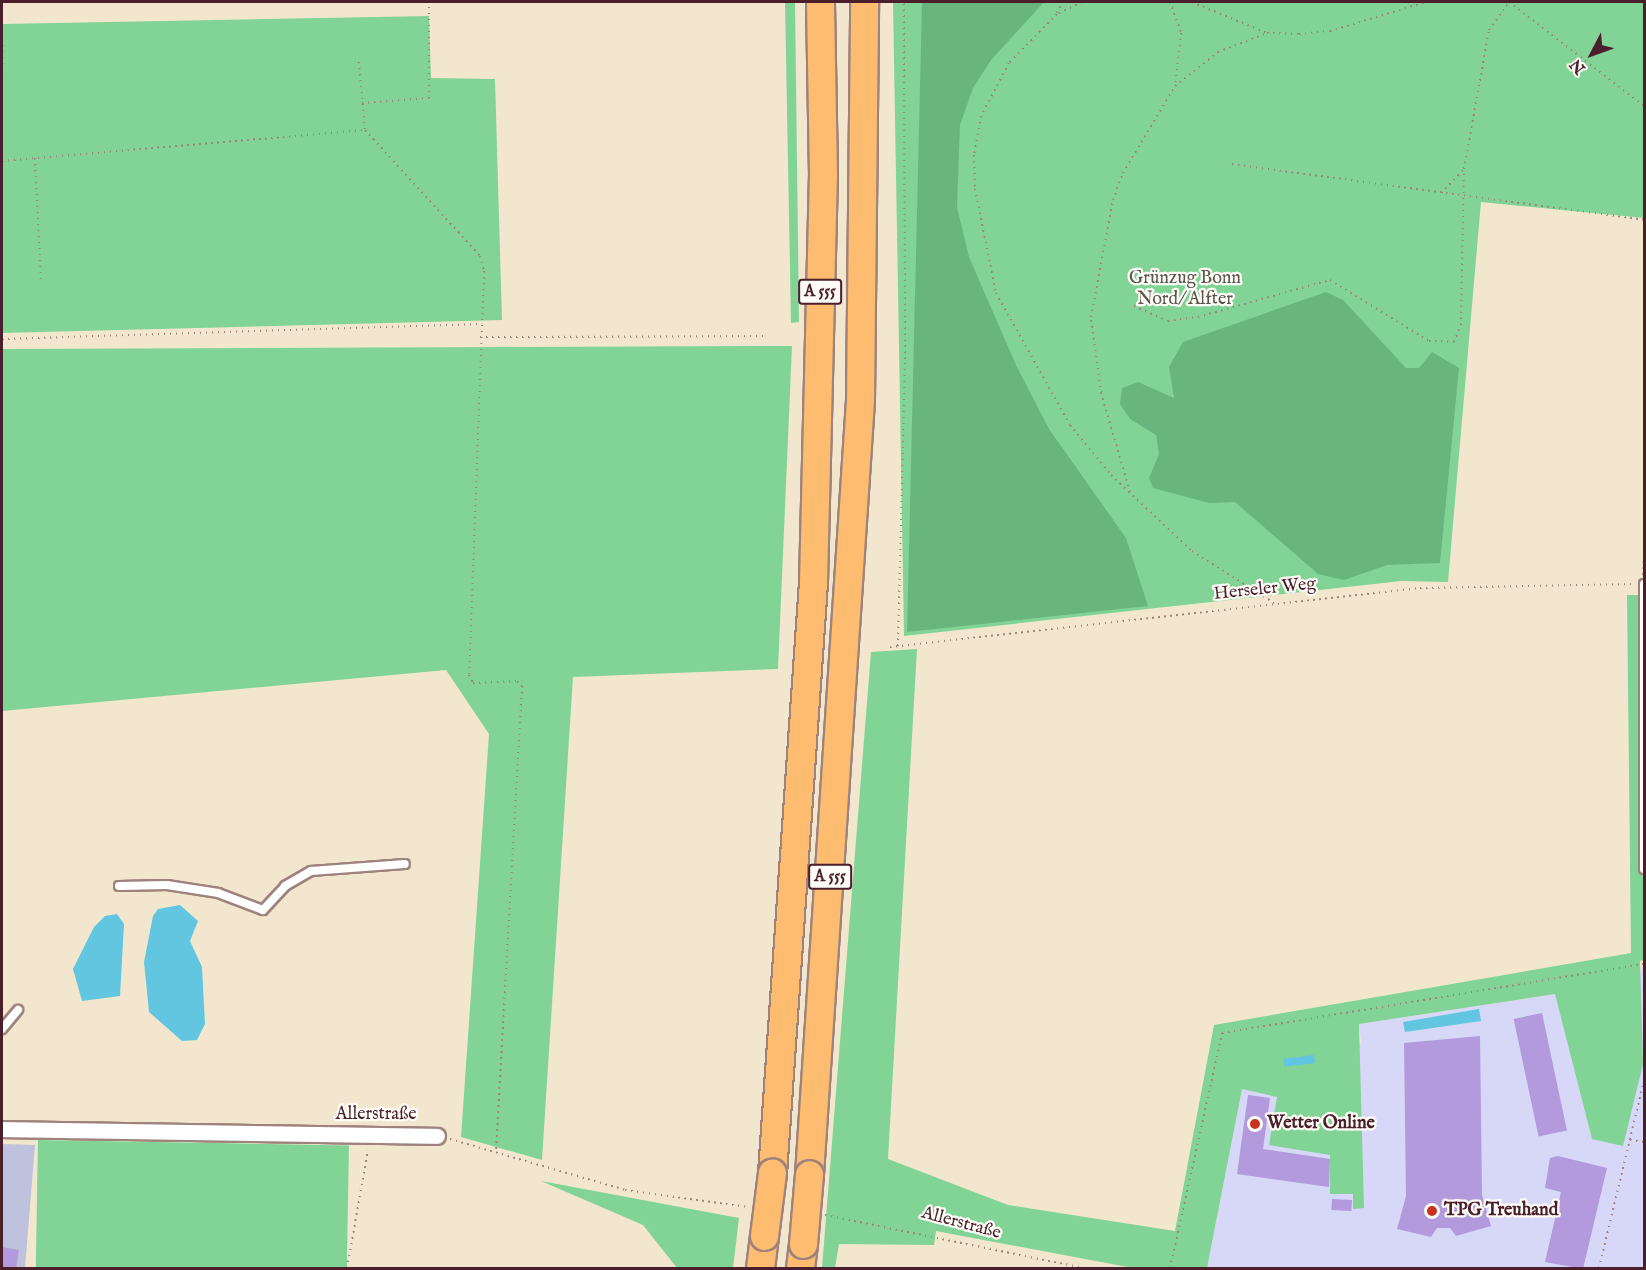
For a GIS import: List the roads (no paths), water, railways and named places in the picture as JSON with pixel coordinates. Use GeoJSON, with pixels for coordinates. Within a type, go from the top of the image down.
{"type":"FeatureCollection","features":[{"type":"Feature","properties":{"kind":"highway","name":"A 555"},"geometry":{"type":"LineString","coordinates":[[760,1269],[772,1173],[813,582],[823,175],[819,2]]}},
{"type":"Feature","properties":{"kind":"highway","name":"A 555"},"geometry":{"type":"LineString","coordinates":[[801,1256],[809,1174],[860,400],[864,2]]}},
{"type":"Feature","properties":{"kind":"street","name":"Allerstraße"},"geometry":{"type":"LineString","coordinates":[[2,1129],[437,1136]]}},
{"type":"Feature","properties":{"kind":"lane"},"geometry":{"type":"LineString","coordinates":[[1644,584],[1644,869]]}},
{"type":"Feature","properties":{"kind":"lane"},"geometry":{"type":"LineString","coordinates":[[119,886],[167,885],[218,893],[263,910],[285,886],[311,871],[405,864]]}},
{"type":"Feature","properties":{"kind":"lane"},"geometry":{"type":"LineString","coordinates":[[2,1029],[18,1010]]}},
{"type":"Feature","properties":{"kind":"water"},"geometry":{"type":"Polygon","coordinates":[[[180,905],[198,921],[190,941],[202,967],[205,1024],[197,1040],[182,1041],[149,1012],[144,962],[153,916],[158,909],[180,905]]]}},
{"type":"Feature","properties":{"kind":"water"},"geometry":{"type":"Polygon","coordinates":[[[117,914],[124,924],[120,996],[82,1001],[73,969],[94,927],[105,916],[117,914]]]}},
{"type":"Feature","properties":{"kind":"water"},"geometry":{"type":"Polygon","coordinates":[[[1479,1009],[1481,1021],[1405,1032],[1403,1022],[1479,1009]]]}},
{"type":"Feature","properties":{"kind":"water"},"geometry":{"type":"Polygon","coordinates":[[[1314,1055],[1315,1063],[1284,1067],[1283,1059],[1314,1055]]]}},
{"type":"Feature","properties":{"kind":"place","name":"Wetter Online"},"geometry":{"type":"Point","coordinates":[1255,1124]}},
{"type":"Feature","properties":{"kind":"place","name":"TPG Treuhand"},"geometry":{"type":"Point","coordinates":[1432,1211]}},
{"type":"Feature","properties":{"kind":"park label","name":"Grünzug Bonn Nord/ Alfter"},"geometry":{"type":"Point","coordinates":[1185,290]}}]}
